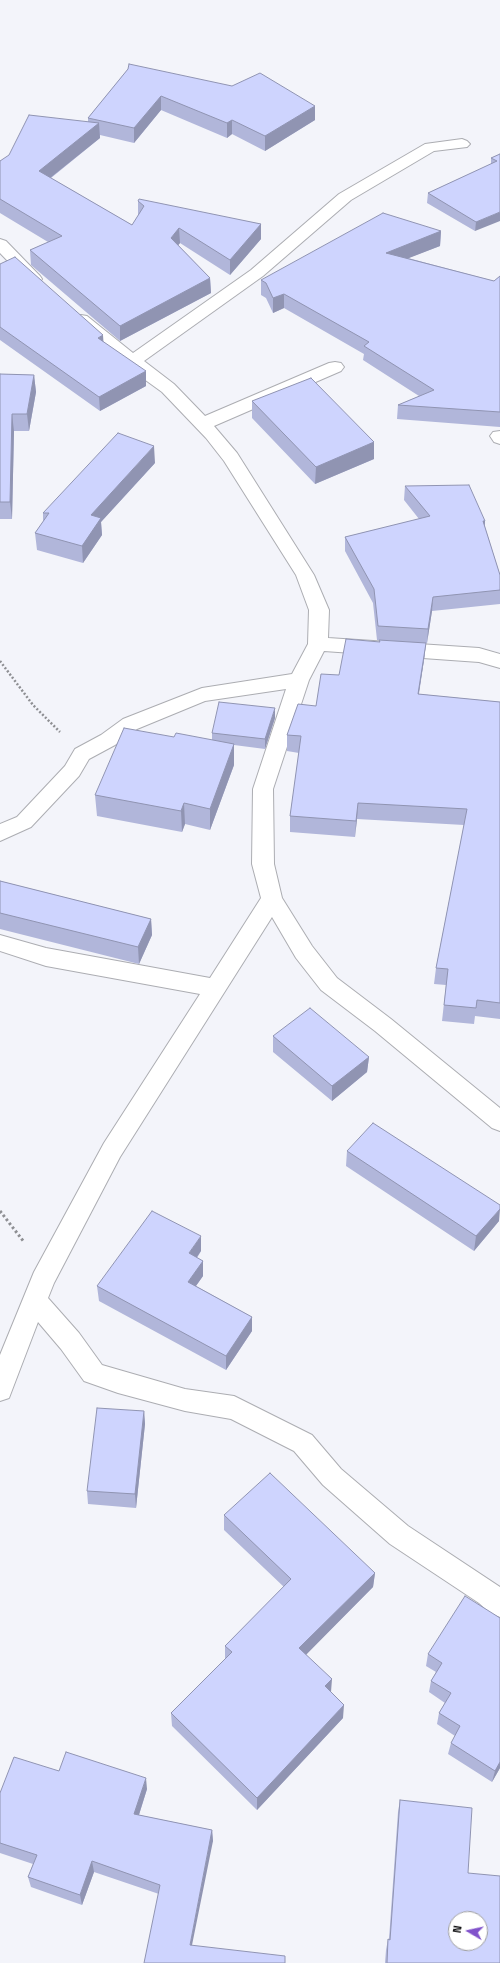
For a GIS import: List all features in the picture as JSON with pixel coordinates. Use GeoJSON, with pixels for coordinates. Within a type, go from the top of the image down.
{"type":"FeatureCollection","features":[{"type":"Feature","properties":{"kind":"street"},"geometry":{"type":"LineString","coordinates":[[132,362],[257,273],[345,197],[430,147],[462,144]]}},
{"type":"Feature","properties":{"kind":"street"},"geometry":{"type":"LineString","coordinates":[[0,244],[47,290]]}},
{"type":"Feature","properties":{"kind":"street"},"geometry":{"type":"LineString","coordinates":[[70,311],[132,362],[168,388],[203,424],[231,457],[306,575],[318,610],[318,644],[299,680],[263,789],[263,864],[272,899],[304,952],[329,984],[383,1025],[500,1121]]}},
{"type":"Feature","properties":{"kind":"street"},"geometry":{"type":"LineString","coordinates":[[203,424],[335,366]]}},
{"type":"Feature","properties":{"kind":"street"},"geometry":{"type":"LineString","coordinates":[[318,644],[479,656],[500,661]]}},
{"type":"Feature","properties":{"kind":"street"},"geometry":{"type":"LineString","coordinates":[[0,833],[24,822],[72,771],[82,754],[108,740],[130,724],[202,695],[299,680]]}},
{"type":"Feature","properties":{"kind":"street"},"geometry":{"type":"LineString","coordinates":[[0,1390],[4,1363],[35,1301],[43,1280],[112,1150],[216,988],[245,939],[272,899]]}},
{"type":"Feature","properties":{"kind":"street"},"geometry":{"type":"LineString","coordinates":[[0,943],[46,957],[216,988]]}},
{"type":"Feature","properties":{"kind":"street"},"geometry":{"type":"LineString","coordinates":[[35,1301],[70,1341],[93,1373],[118,1382],[185,1400],[234,1408],[303,1443],[332,1477],[399,1535],[488,1594],[500,1604]]}},
{"type":"Feature","properties":{"kind":"path"},"geometry":{"type":"LineString","coordinates":[[0,661],[33,705],[82,754]]}},
{"type":"Feature","properties":{"kind":"building"},"geometry":{"type":"Polygon","coordinates":[[[129,64],[232,86],[260,73],[315,106],[265,136],[232,120],[227,123],[161,96],[134,128],[88,118],[128,69],[129,64]]]}},
{"type":"Feature","properties":{"kind":"building"},"geometry":{"type":"Polygon","coordinates":[[[29,115],[99,123],[39,171],[132,225],[144,206],[138,201],[139,199],[261,224],[230,260],[179,228],[171,238],[210,278],[120,326],[30,250],[62,236],[0,199],[0,161],[9,155],[29,115]]]}},
{"type":"Feature","properties":{"kind":"building"},"geometry":{"type":"Polygon","coordinates":[[[500,154],[500,212],[476,222],[428,193],[497,161],[491,158],[500,154]]]}},
{"type":"Feature","properties":{"kind":"building"},"geometry":{"type":"Polygon","coordinates":[[[383,213],[441,231],[386,253],[494,281],[500,276],[500,412],[398,405],[434,390],[364,346],[369,342],[284,294],[273,298],[266,283],[261,280],[383,213]]]}},
{"type":"Feature","properties":{"kind":"building"},"geometry":{"type":"Polygon","coordinates":[[[15,257],[103,335],[98,338],[146,371],[99,397],[0,327],[0,264],[15,257]]]}},
{"type":"Feature","properties":{"kind":"building"},"geometry":{"type":"Polygon","coordinates":[[[0,374],[34,375],[27,414],[12,414],[10,502],[0,502],[0,374]]]}},
{"type":"Feature","properties":{"kind":"building"},"geometry":{"type":"Polygon","coordinates":[[[311,378],[374,442],[316,467],[252,401],[311,378]]]}},
{"type":"Feature","properties":{"kind":"building"},"geometry":{"type":"Polygon","coordinates":[[[118,433],[154,446],[91,515],[101,518],[82,546],[35,533],[49,513],[43,513],[118,433]]]}},
{"type":"Feature","properties":{"kind":"building"},"geometry":{"type":"Polygon","coordinates":[[[469,485],[485,521],[483,521],[500,575],[500,590],[433,597],[428,629],[378,626],[374,589],[345,537],[430,516],[405,486],[469,485]]]}},
{"type":"Feature","properties":{"kind":"building"},"geometry":{"type":"Polygon","coordinates":[[[346,639],[380,642],[379,640],[426,643],[418,694],[500,702],[500,1003],[477,1000],[476,1008],[444,1005],[448,969],[436,968],[467,809],[358,803],[356,821],[290,816],[301,736],[287,735],[298,704],[316,706],[321,674],[339,675],[346,639]]]}},
{"type":"Feature","properties":{"kind":"building"},"geometry":{"type":"Polygon","coordinates":[[[219,702],[275,708],[265,739],[212,733],[219,702]]]}},
{"type":"Feature","properties":{"kind":"building"},"geometry":{"type":"Polygon","coordinates":[[[124,728],[174,737],[176,733],[234,744],[210,809],[184,803],[181,811],[95,795],[124,728]]]}},
{"type":"Feature","properties":{"kind":"building"},"geometry":{"type":"Polygon","coordinates":[[[0,881],[151,919],[138,947],[0,913],[0,881]]]}},
{"type":"Feature","properties":{"kind":"building"},"geometry":{"type":"Polygon","coordinates":[[[310,1008],[369,1057],[332,1086],[273,1036],[310,1008]]]}},
{"type":"Feature","properties":{"kind":"building"},"geometry":{"type":"Polygon","coordinates":[[[373,1123],[500,1205],[500,1209],[476,1236],[347,1151],[373,1123]]]}},
{"type":"Feature","properties":{"kind":"building"},"geometry":{"type":"Polygon","coordinates":[[[152,1211],[201,1236],[189,1253],[203,1261],[188,1282],[252,1317],[226,1356],[97,1286],[152,1211]]]}},
{"type":"Feature","properties":{"kind":"building"},"geometry":{"type":"Polygon","coordinates":[[[97,1408],[144,1411],[135,1494],[87,1491],[97,1408]]]}},
{"type":"Feature","properties":{"kind":"building"},"geometry":{"type":"Polygon","coordinates":[[[270,1473],[375,1573],[299,1648],[332,1679],[325,1686],[344,1705],[257,1798],[171,1713],[232,1652],[225,1646],[291,1579],[224,1515],[270,1473]]]}},
{"type":"Feature","properties":{"kind":"building"},"geometry":{"type":"Polygon","coordinates":[[[465,1596],[500,1618],[500,1762],[495,1771],[451,1743],[460,1726],[439,1713],[451,1693],[431,1681],[442,1663],[428,1654],[465,1596]]]}},
{"type":"Feature","properties":{"kind":"building"},"geometry":{"type":"Polygon","coordinates":[[[66,1752],[146,1778],[134,1814],[212,1830],[190,1945],[285,1956],[285,1963],[144,1963],[160,1885],[92,1861],[80,1895],[28,1877],[37,1855],[0,1843],[0,1793],[14,1757],[59,1771],[66,1752]]]}},
{"type":"Feature","properties":{"kind":"building"},"geometry":{"type":"Polygon","coordinates":[[[400,1800],[472,1808],[468,1873],[500,1876],[500,1963],[387,1963],[388,1939],[390,1940],[400,1800]]]}}]}
